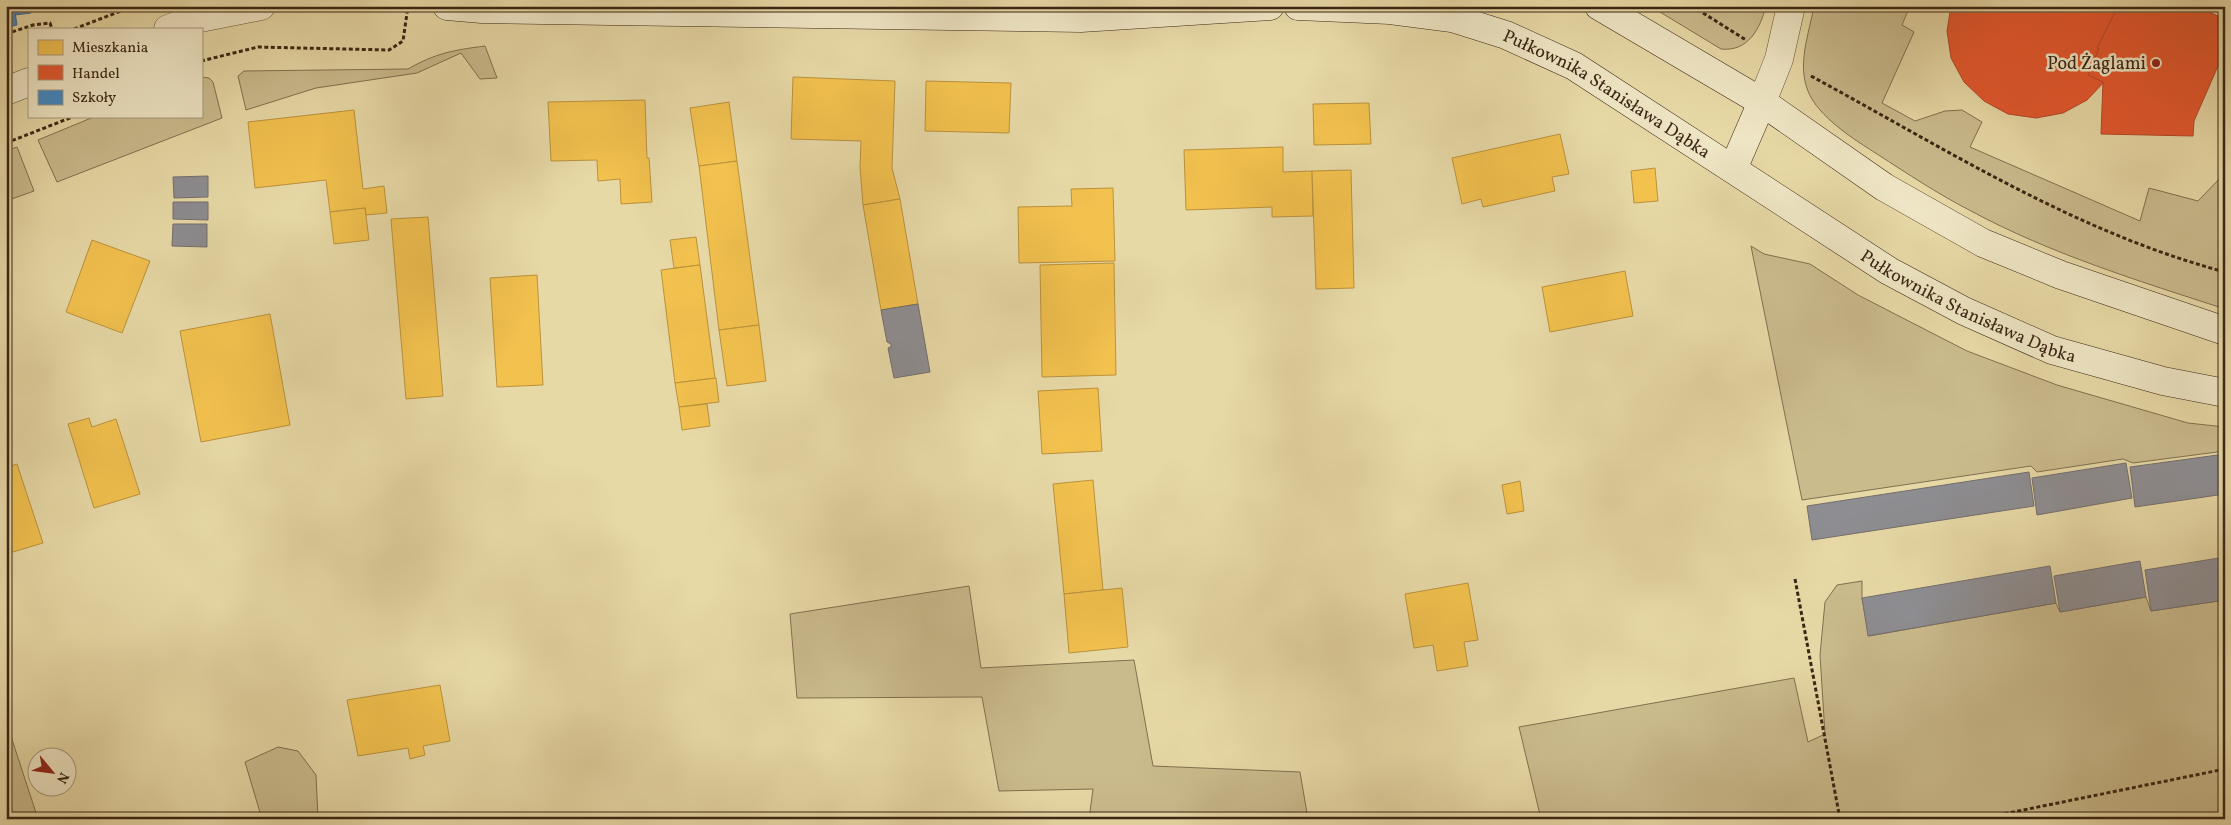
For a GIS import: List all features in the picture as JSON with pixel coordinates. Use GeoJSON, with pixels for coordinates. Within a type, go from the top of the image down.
{"type":"FeatureCollection","features":[{"type":"Feature","properties":{"kind":"main road"},"geometry":{"type":"LineString","coordinates":[[171,28],[195,19],[261,6]]}},
{"type":"Feature","properties":{"kind":"main road"},"geometry":{"type":"LineString","coordinates":[[447,6],[482,9],[1081,18],[1270,6]]}},
{"type":"Feature","properties":{"kind":"main road","name":"Pułkownika Stanisława Dąbka"},"geometry":{"type":"LineString","coordinates":[[1298,6],[1390,10],[1443,17],[1506,35],[1574,66],[1889,271],[1964,311],[2052,350],[2163,381],[2225,393]]}},
{"type":"Feature","properties":{"kind":"main road"},"geometry":{"type":"LineString","coordinates":[[1598,6],[1762,102],[1884,187],[1983,243],[2060,275],[2225,331]]}},
{"type":"Feature","properties":{"kind":"main road"},"geometry":{"type":"LineString","coordinates":[[1733,169],[1778,59],[1790,6]]}},
{"type":"Feature","properties":{"kind":"main road"},"geometry":{"type":"LineString","coordinates":[[6,91],[28,82]]}},
{"type":"Feature","properties":{"kind":"path"},"geometry":{"type":"LineString","coordinates":[[77,28],[134,6]]}},
{"type":"Feature","properties":{"kind":"path"},"geometry":{"type":"LineString","coordinates":[[202,61],[258,47],[389,50],[403,41],[408,6]]}},
{"type":"Feature","properties":{"kind":"path"},"geometry":{"type":"LineString","coordinates":[[1692,6],[1778,59],[2071,217],[2152,250],[2225,272]]}},
{"type":"Feature","properties":{"kind":"path"},"geometry":{"type":"LineString","coordinates":[[6,34],[33,25],[50,22],[52,28]]}},
{"type":"Feature","properties":{"kind":"path"},"geometry":{"type":"LineString","coordinates":[[6,142],[70,118]]}},
{"type":"Feature","properties":{"kind":"path"},"geometry":{"type":"LineString","coordinates":[[1795,579],[1840,819]]}},
{"type":"Feature","properties":{"kind":"path"},"geometry":{"type":"LineString","coordinates":[[1979,819],[2225,769]]}},
{"type":"Feature","properties":{"kind":"shaded area"},"geometry":{"type":"Polygon","coordinates":[[[1650,6],[1766,6],[1756,31],[1746,43],[1739,47],[1721,49],[1650,6]]]}},
{"type":"Feature","properties":{"kind":"shaded area"},"geometry":{"type":"Polygon","coordinates":[[[1814,6],[1910,6],[1902,25],[1914,32],[1882,103],[1915,121],[1945,111],[1962,110],[1982,122],[1970,147],[2140,221],[2149,188],[2198,201],[2225,173],[2225,309],[2096,266],[2032,241],[1935,191],[1848,135],[1820,110],[1813,101],[1805,81],[1805,49],[1814,6]]]}},
{"type":"Feature","properties":{"kind":"shaded area"},"geometry":{"type":"Polygon","coordinates":[[[485,46],[497,78],[480,79],[461,53],[417,73],[316,88],[246,110],[238,76],[244,71],[408,69],[427,59],[445,53],[485,46]]]}},
{"type":"Feature","properties":{"kind":"shaded area"},"geometry":{"type":"Polygon","coordinates":[[[202,77],[209,78],[213,82],[222,118],[57,182],[38,140],[91,118],[202,118],[202,77]]]}},
{"type":"Feature","properties":{"kind":"shaded area"},"geometry":{"type":"Polygon","coordinates":[[[17,147],[34,191],[6,201],[6,151],[17,147]]]}},
{"type":"Feature","properties":{"kind":"shaded area"},"geometry":{"type":"Polygon","coordinates":[[[1751,246],[1764,254],[1810,264],[1858,295],[1967,351],[2057,385],[2188,423],[2225,427],[2225,451],[2133,463],[2123,459],[2037,472],[2031,466],[1802,500],[1751,246]]]}},
{"type":"Feature","properties":{"kind":"shaded area"},"geometry":{"type":"Polygon","coordinates":[[[1862,581],[1862,598],[1869,636],[2056,603],[2060,612],[2146,597],[2151,611],[2225,600],[2225,819],[1541,819],[1519,727],[1794,678],[1808,742],[1825,734],[1820,655],[1825,602],[1837,585],[1862,581]]]}},
{"type":"Feature","properties":{"kind":"shaded area"},"geometry":{"type":"Polygon","coordinates":[[[969,586],[981,668],[1134,660],[1153,766],[1300,772],[1308,819],[1089,819],[1093,789],[999,791],[982,697],[797,698],[790,614],[969,586]]]}},
{"type":"Feature","properties":{"kind":"shaded area"},"geometry":{"type":"Polygon","coordinates":[[[6,721],[28,788],[28,798],[31,798],[38,819],[6,819],[6,721]]]}},
{"type":"Feature","properties":{"kind":"shaded area"},"geometry":{"type":"Polygon","coordinates":[[[278,747],[298,751],[316,775],[318,819],[262,819],[245,762],[278,747]]]}},
{"type":"Feature","properties":{"kind":"building: Mieszkania"},"geometry":{"type":"Polygon","coordinates":[[[793,77],[895,81],[892,168],[900,199],[863,205],[860,167],[861,141],[791,139],[793,77]]]}},
{"type":"Feature","properties":{"kind":"building: Mieszkania"},"geometry":{"type":"Polygon","coordinates":[[[926,81],[1011,83],[1009,133],[925,131],[926,81]]]}},
{"type":"Feature","properties":{"kind":"building: Mieszkania"},"geometry":{"type":"Polygon","coordinates":[[[645,100],[647,158],[649,158],[652,202],[621,204],[620,179],[598,181],[597,160],[551,161],[548,102],[645,100]]]}},
{"type":"Feature","properties":{"kind":"building: Mieszkania"},"geometry":{"type":"Polygon","coordinates":[[[729,102],[737,161],[699,166],[690,108],[729,102]]]}},
{"type":"Feature","properties":{"kind":"building: Mieszkania"},"geometry":{"type":"Polygon","coordinates":[[[1369,103],[1371,144],[1314,145],[1313,104],[1369,103]]]}},
{"type":"Feature","properties":{"kind":"building: Mieszkania"},"geometry":{"type":"Polygon","coordinates":[[[354,110],[363,189],[384,186],[387,213],[366,215],[365,208],[330,212],[326,180],[255,188],[248,122],[354,110]]]}},
{"type":"Feature","properties":{"kind":"building: Mieszkania"},"geometry":{"type":"Polygon","coordinates":[[[1560,134],[1569,174],[1552,177],[1555,191],[1483,207],[1481,199],[1462,204],[1452,158],[1560,134]]]}},
{"type":"Feature","properties":{"kind":"building: Mieszkania"},"geometry":{"type":"Polygon","coordinates":[[[1283,147],[1283,172],[1312,171],[1313,216],[1272,217],[1272,207],[1186,210],[1184,150],[1283,147]]]}},
{"type":"Feature","properties":{"kind":"building: Mieszkania"},"geometry":{"type":"Polygon","coordinates":[[[737,161],[759,325],[719,330],[699,166],[737,161]]]}},
{"type":"Feature","properties":{"kind":"building: Mieszkania"},"geometry":{"type":"Polygon","coordinates":[[[1655,168],[1658,201],[1634,203],[1631,171],[1655,168]]]}},
{"type":"Feature","properties":{"kind":"building: Mieszkania"},"geometry":{"type":"Polygon","coordinates":[[[1351,170],[1354,288],[1316,289],[1312,171],[1351,170]]]}},
{"type":"Feature","properties":{"kind":"building: Mieszkania"},"geometry":{"type":"Polygon","coordinates":[[[1113,188],[1115,261],[1019,263],[1018,207],[1072,206],[1071,189],[1113,188]]]}},
{"type":"Feature","properties":{"kind":"building: Mieszkania"},"geometry":{"type":"Polygon","coordinates":[[[900,199],[918,304],[881,310],[863,205],[900,199]]]}},
{"type":"Feature","properties":{"kind":"building: Mieszkania"},"geometry":{"type":"Polygon","coordinates":[[[365,208],[369,240],[334,244],[330,212],[365,208]]]}},
{"type":"Feature","properties":{"kind":"building: Mieszkania"},"geometry":{"type":"Polygon","coordinates":[[[428,217],[443,396],[406,399],[391,219],[428,217]]]}},
{"type":"Feature","properties":{"kind":"building: Mieszkania"},"geometry":{"type":"Polygon","coordinates":[[[696,237],[700,265],[674,268],[670,240],[696,237]]]}},
{"type":"Feature","properties":{"kind":"building: Mieszkania"},"geometry":{"type":"Polygon","coordinates":[[[92,240],[150,261],[122,333],[66,312],[92,240]]]}},
{"type":"Feature","properties":{"kind":"building: Mieszkania"},"geometry":{"type":"Polygon","coordinates":[[[1114,263],[1116,375],[1042,377],[1040,265],[1114,263]]]}},
{"type":"Feature","properties":{"kind":"building: Mieszkania"},"geometry":{"type":"Polygon","coordinates":[[[700,265],[715,378],[675,383],[661,270],[700,265]]]}},
{"type":"Feature","properties":{"kind":"building: Mieszkania"},"geometry":{"type":"Polygon","coordinates":[[[1625,271],[1633,316],[1550,332],[1542,287],[1625,271]]]}},
{"type":"Feature","properties":{"kind":"building: Mieszkania"},"geometry":{"type":"Polygon","coordinates":[[[537,275],[543,385],[497,387],[490,278],[537,275]]]}},
{"type":"Feature","properties":{"kind":"building: Mieszkania"},"geometry":{"type":"Polygon","coordinates":[[[270,314],[290,425],[201,442],[180,331],[270,314]]]}},
{"type":"Feature","properties":{"kind":"building: Mieszkania"},"geometry":{"type":"Polygon","coordinates":[[[759,325],[766,381],[727,386],[719,330],[759,325]]]}},
{"type":"Feature","properties":{"kind":"building: Mieszkania"},"geometry":{"type":"Polygon","coordinates":[[[716,378],[719,402],[679,407],[675,383],[716,378]]]}},
{"type":"Feature","properties":{"kind":"building: Mieszkania"},"geometry":{"type":"Polygon","coordinates":[[[1098,388],[1102,451],[1042,454],[1038,391],[1098,388]]]}},
{"type":"Feature","properties":{"kind":"building: Mieszkania"},"geometry":{"type":"Polygon","coordinates":[[[707,404],[710,426],[682,430],[679,407],[707,404]]]}},
{"type":"Feature","properties":{"kind":"building: Mieszkania"},"geometry":{"type":"Polygon","coordinates":[[[89,418],[92,427],[116,419],[140,494],[94,508],[68,424],[89,418]]]}},
{"type":"Feature","properties":{"kind":"building: Mieszkania"},"geometry":{"type":"Polygon","coordinates":[[[9,461],[11,466],[17,464],[43,543],[6,554],[6,462],[9,461]]]}},
{"type":"Feature","properties":{"kind":"building: Mieszkania"},"geometry":{"type":"Polygon","coordinates":[[[1093,480],[1103,590],[1064,594],[1053,484],[1093,480]]]}},
{"type":"Feature","properties":{"kind":"building: Mieszkania"},"geometry":{"type":"Polygon","coordinates":[[[1520,481],[1524,511],[1507,514],[1502,485],[1520,481]]]}},
{"type":"Feature","properties":{"kind":"building: Mieszkania"},"geometry":{"type":"Polygon","coordinates":[[[1468,583],[1478,640],[1464,642],[1468,666],[1437,671],[1433,645],[1414,648],[1405,594],[1468,583]]]}},
{"type":"Feature","properties":{"kind":"building: Mieszkania"},"geometry":{"type":"Polygon","coordinates":[[[1122,588],[1128,647],[1069,653],[1064,594],[1122,588]]]}},
{"type":"Feature","properties":{"kind":"building: Mieszkania"},"geometry":{"type":"Polygon","coordinates":[[[440,685],[450,741],[423,746],[425,755],[410,759],[408,748],[358,756],[347,700],[440,685]]]}},
{"type":"Feature","properties":{"kind":"building: Handel"},"geometry":{"type":"Polygon","coordinates":[[[1951,6],[2119,6],[2122,28],[2118,56],[2106,80],[2087,100],[2063,113],[2036,118],[2008,114],[1984,101],[1964,82],[1951,58],[1947,31],[1951,6]]]}},
{"type":"Feature","properties":{"kind":"building: Handel","name":"Pod Żaglami"},"geometry":{"type":"Polygon","coordinates":[[[2118,6],[2195,6],[2225,19],[2225,50],[2194,121],[2193,136],[2101,134],[2103,82],[2088,75],[2099,48],[2097,48],[2118,6]]]}},
{"type":"Feature","properties":{"kind":"building: Szkoły"},"geometry":{"type":"Polygon","coordinates":[[[6,6],[14,6],[17,25],[6,28],[6,6]]]}},
{"type":"Feature","properties":{"kind":"building: Szkoły"},"geometry":{"type":"Polygon","coordinates":[[[14,6],[29,6],[31,13],[15,15],[14,6]]]}},
{"type":"Feature","properties":{"kind":"building: Przemysł"},"geometry":{"type":"Polygon","coordinates":[[[208,176],[208,197],[174,198],[173,177],[208,176]]]}},
{"type":"Feature","properties":{"kind":"building: Przemysł"},"geometry":{"type":"Polygon","coordinates":[[[173,202],[208,202],[208,220],[173,219],[173,202]]]}},
{"type":"Feature","properties":{"kind":"building: Przemysł"},"geometry":{"type":"Polygon","coordinates":[[[173,224],[207,224],[207,247],[172,246],[173,224]]]}},
{"type":"Feature","properties":{"kind":"building: Przemysł"},"geometry":{"type":"Polygon","coordinates":[[[918,304],[930,372],[894,378],[888,348],[891,347],[891,344],[887,342],[881,310],[918,304]]]}},
{"type":"Feature","properties":{"kind":"building: Przemysł"},"geometry":{"type":"Polygon","coordinates":[[[2225,454],[2225,494],[2135,507],[2130,467],[2225,454]]]}},
{"type":"Feature","properties":{"kind":"building: Przemysł"},"geometry":{"type":"Polygon","coordinates":[[[2126,463],[2132,498],[2037,515],[2032,478],[2126,463]]]}},
{"type":"Feature","properties":{"kind":"building: Przemysł"},"geometry":{"type":"Polygon","coordinates":[[[2029,472],[2034,506],[1812,540],[1807,506],[2029,472]]]}},
{"type":"Feature","properties":{"kind":"building: Przemysł"},"geometry":{"type":"Polygon","coordinates":[[[2225,557],[2225,600],[2151,611],[2145,570],[2225,557]]]}},
{"type":"Feature","properties":{"kind":"building: Przemysł"},"geometry":{"type":"Polygon","coordinates":[[[2140,561],[2146,597],[2060,612],[2054,576],[2140,561]]]}},
{"type":"Feature","properties":{"kind":"building: Przemysł"},"geometry":{"type":"Polygon","coordinates":[[[2050,566],[2056,603],[1868,636],[1862,598],[2050,566]]]}},
{"type":"Feature","properties":{"kind":"place","name":"Pod Żaglami"},"geometry":{"type":"Point","coordinates":[2156,63]}}]}
